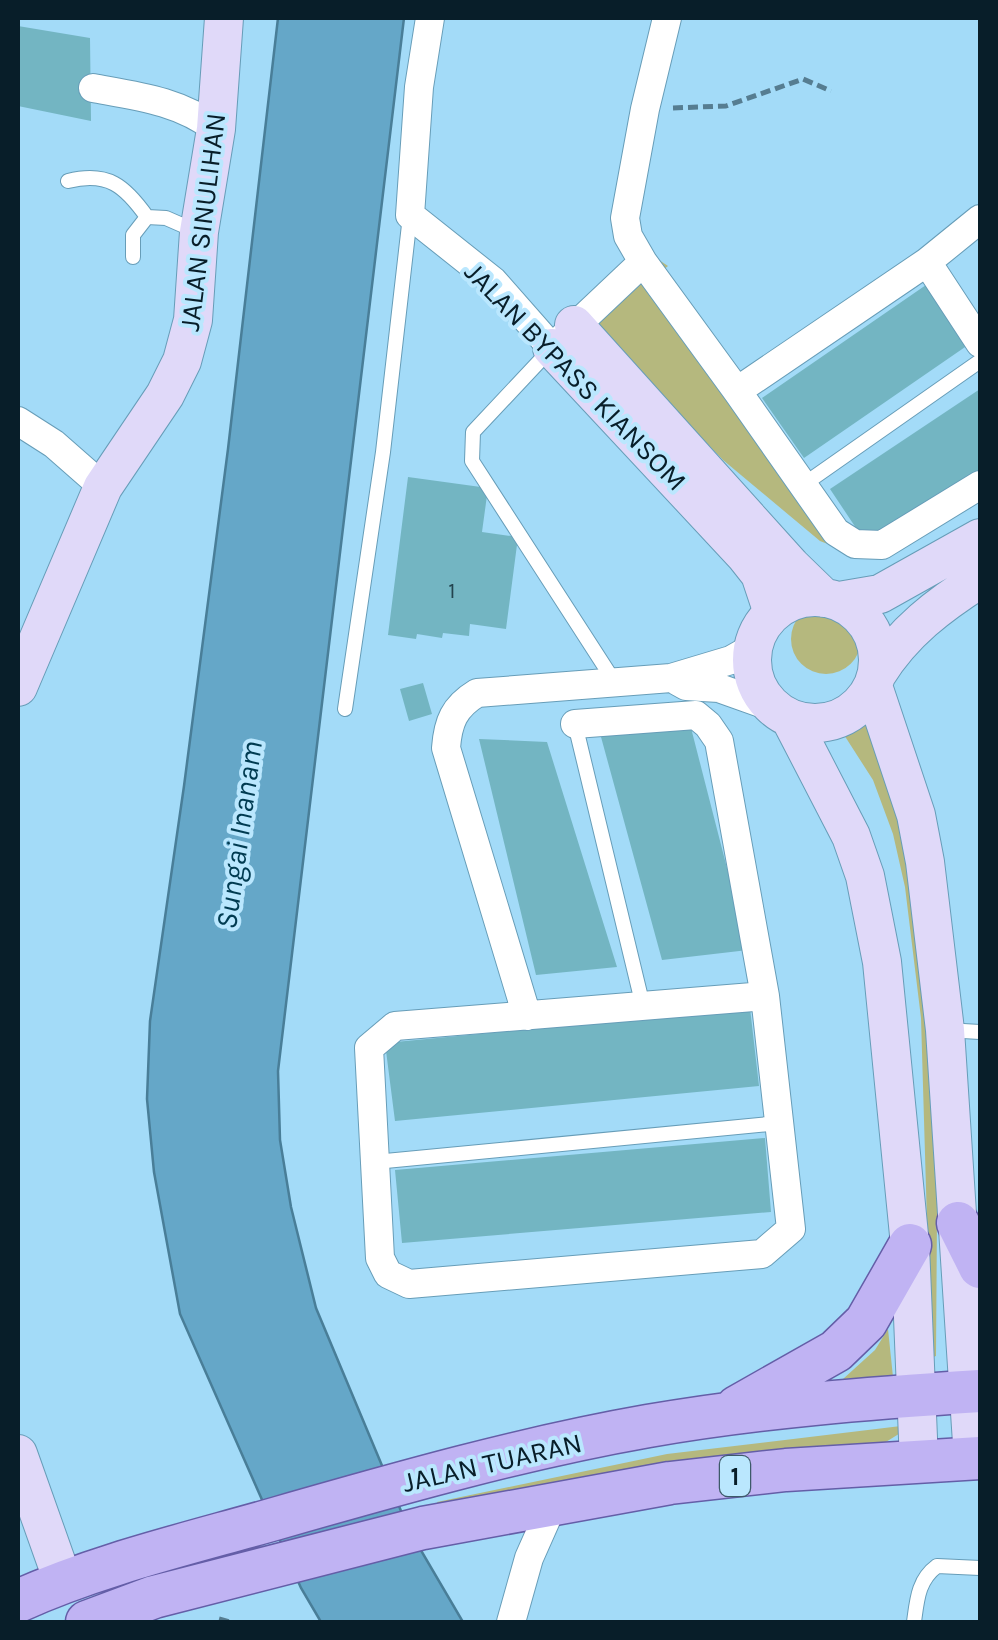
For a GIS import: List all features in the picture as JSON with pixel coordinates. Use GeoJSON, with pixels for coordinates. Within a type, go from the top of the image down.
{"type":"FeatureCollection","features":[{"type":"Feature","properties":{"kind":"main road"},"geometry":{"type":"LineString","coordinates":[[958,1223],[980,1267]]}},
{"type":"Feature","properties":{"kind":"main road"},"geometry":{"type":"LineString","coordinates":[[724,1414],[836,1350],[866,1322],[910,1245]]}},
{"type":"Feature","properties":{"kind":"main road","name":"JALAN TUARAN"},"geometry":{"type":"LineString","coordinates":[[18,1601],[62,1581],[419,1478],[625,1431],[724,1414],[975,1392]]}},
{"type":"Feature","properties":{"kind":"main road","name":"JALAN TUARAN"},"geometry":{"type":"LineString","coordinates":[[87,1622],[154,1596],[256,1570],[423,1528],[553,1504],[670,1483],[786,1470],[977,1458]]}},
{"type":"Feature","properties":{"kind":"street","name":"JALAN SINULIHAN"},"geometry":{"type":"LineString","coordinates":[[18,686],[103,487],[165,395],[182,361],[193,320],[199,232],[216,129],[224,18]]}},
{"type":"Feature","properties":{"kind":"street"},"geometry":{"type":"LineString","coordinates":[[410,215],[419,86],[430,18]]}},
{"type":"Feature","properties":{"kind":"street"},"geometry":{"type":"LineString","coordinates":[[668,18],[645,109],[625,218],[628,236],[644,262],[836,532],[855,544],[882,546],[980,484]]}},
{"type":"Feature","properties":{"kind":"street"},"geometry":{"type":"LineString","coordinates":[[93,88],[195,112],[216,129]]}},
{"type":"Feature","properties":{"kind":"street","name":"JALAN BYPASS KIANSOM"},"geometry":{"type":"LineString","coordinates":[[410,215],[563,336],[760,574],[773,613]]}},
{"type":"Feature","properties":{"kind":"street"},"geometry":{"type":"LineString","coordinates":[[737,391],[927,262],[980,220]]}},
{"type":"Feature","properties":{"kind":"street"},"geometry":{"type":"LineString","coordinates":[[644,262],[563,336],[790,566],[832,600],[854,610],[875,639],[875,680],[916,814],[963,1031],[958,1223],[975,1392],[977,1458]]}},
{"type":"Feature","properties":{"kind":"street"},"geometry":{"type":"LineString","coordinates":[[927,262],[980,343]]}},
{"type":"Feature","properties":{"kind":"street"},"geometry":{"type":"LineString","coordinates":[[18,421],[54,444],[103,487]]}},
{"type":"Feature","properties":{"kind":"street"},"geometry":{"type":"LineString","coordinates":[[919,1462],[910,1245],[874,914],[866,876],[851,836],[782,713],[766,699],[754,676],[754,647],[762,625],[773,613],[806,597],[832,600],[880,594],[980,538]]}},
{"type":"Feature","properties":{"kind":"street"},"geometry":{"type":"LineString","coordinates":[[671,678],[686,686],[720,688],[809,722],[829,722],[847,715],[862,702],[892,650],[914,627],[940,604],[980,579]]}},
{"type":"Feature","properties":{"kind":"street"},"geometry":{"type":"LineString","coordinates":[[527,1016],[446,748],[448,726],[460,704],[477,693],[671,678],[731,660],[754,647]]}},
{"type":"Feature","properties":{"kind":"street"},"geometry":{"type":"LineString","coordinates":[[575,724],[696,716],[708,724],[719,741],[764,996],[790,1230],[762,1254],[409,1284],[388,1274],[380,1258],[369,1048],[394,1026],[764,996]]}},
{"type":"Feature","properties":{"kind":"street"},"geometry":{"type":"LineString","coordinates":[[18,1454],[62,1581]]}},
{"type":"Feature","properties":{"kind":"street"},"geometry":{"type":"LineString","coordinates":[[511,1622],[528,1558],[553,1504]]}},
{"type":"Feature","properties":{"kind":"lane"},"geometry":{"type":"LineString","coordinates":[[68,181],[92,175],[128,190],[147,217]]}},
{"type":"Feature","properties":{"kind":"lane"},"geometry":{"type":"LineString","coordinates":[[345,709],[383,452],[410,215]]}},
{"type":"Feature","properties":{"kind":"lane"},"geometry":{"type":"LineString","coordinates":[[147,217],[166,218],[199,232]]}},
{"type":"Feature","properties":{"kind":"lane"},"geometry":{"type":"LineString","coordinates":[[133,257],[133,235],[147,217]]}},
{"type":"Feature","properties":{"kind":"lane"},"geometry":{"type":"LineString","coordinates":[[563,336],[472,432],[472,460],[614,681]]}},
{"type":"Feature","properties":{"kind":"lane"},"geometry":{"type":"LineString","coordinates":[[803,484],[980,361]]}},
{"type":"Feature","properties":{"kind":"lane"},"geometry":{"type":"LineString","coordinates":[[575,724],[644,1006]]}},
{"type":"Feature","properties":{"kind":"lane"},"geometry":{"type":"LineString","coordinates":[[375,1162],[779,1123]]}},
{"type":"Feature","properties":{"kind":"lane"},"geometry":{"type":"LineString","coordinates":[[914,1622],[920,1585],[929,1572],[937,1566],[980,1568]]}},
{"type":"Feature","properties":{"kind":"path"},"geometry":{"type":"LineString","coordinates":[[645,109],[726,106],[803,79],[831,91]]}},
{"type":"Feature","properties":{"kind":"green space"},"geometry":{"type":"Polygon","coordinates":[[[656,258],[668,266],[652,279],[838,548],[820,541],[723,460],[600,333],[595,320],[656,258]]]}},
{"type":"Feature","properties":{"kind":"green space"},"geometry":{"type":"Polygon","coordinates":[[[826,604],[851,614],[861,639],[851,664],[826,674],[801,664],[791,639],[801,614],[826,604]]]}},
{"type":"Feature","properties":{"kind":"green space"},"geometry":{"type":"Polygon","coordinates":[[[875,699],[904,762],[938,1077],[936,1356],[931,1358],[921,1018],[905,887],[893,834],[873,780],[830,713],[875,699]]]}},
{"type":"Feature","properties":{"kind":"green space"},"geometry":{"type":"Polygon","coordinates":[[[888,1329],[893,1377],[843,1379],[875,1350],[888,1329]]]}},
{"type":"Feature","properties":{"kind":"green space"},"geometry":{"type":"Polygon","coordinates":[[[901,1426],[902,1432],[881,1445],[441,1510],[437,1502],[667,1454],[901,1426]]]}},
{"type":"Feature","properties":{"kind":"water","name":"Sungai Inanam"},"geometry":{"type":"Polygon","coordinates":[[[278,18],[404,18],[278,1071],[280,1140],[291,1207],[316,1308],[409,1530],[463,1622],[321,1622],[301,1588],[180,1314],[154,1172],[147,1099],[150,1021],[228,449],[278,18]]]}},
{"type":"Feature","properties":{"kind":"building"},"geometry":{"type":"Polygon","coordinates":[[[18,26],[90,38],[91,121],[18,106],[18,26]]]}},
{"type":"Feature","properties":{"kind":"building"},"geometry":{"type":"Polygon","coordinates":[[[926,285],[968,345],[804,458],[762,398],[926,285]]]}},
{"type":"Feature","properties":{"kind":"building"},"geometry":{"type":"Polygon","coordinates":[[[980,389],[980,470],[877,538],[860,534],[830,489],[980,389]]]}},
{"type":"Feature","properties":{"kind":"building"},"geometry":{"type":"Polygon","coordinates":[[[408,477],[488,488],[482,532],[518,537],[506,629],[470,624],[469,636],[443,633],[442,638],[417,634],[416,639],[388,635],[408,477]]]}},
{"type":"Feature","properties":{"kind":"building"},"geometry":{"type":"Polygon","coordinates":[[[423,683],[432,714],[409,721],[400,689],[423,683]]]}},
{"type":"Feature","properties":{"kind":"building"},"geometry":{"type":"Polygon","coordinates":[[[690,724],[748,950],[662,960],[598,726],[690,724]]]}},
{"type":"Feature","properties":{"kind":"building"},"geometry":{"type":"Polygon","coordinates":[[[479,739],[547,742],[617,967],[536,975],[479,739]]]}},
{"type":"Feature","properties":{"kind":"building"},"geometry":{"type":"Polygon","coordinates":[[[750,1008],[759,1086],[395,1121],[385,1043],[750,1008]]]}},
{"type":"Feature","properties":{"kind":"building"},"geometry":{"type":"Polygon","coordinates":[[[765,1138],[771,1212],[402,1243],[395,1170],[765,1138]]]}}]}
